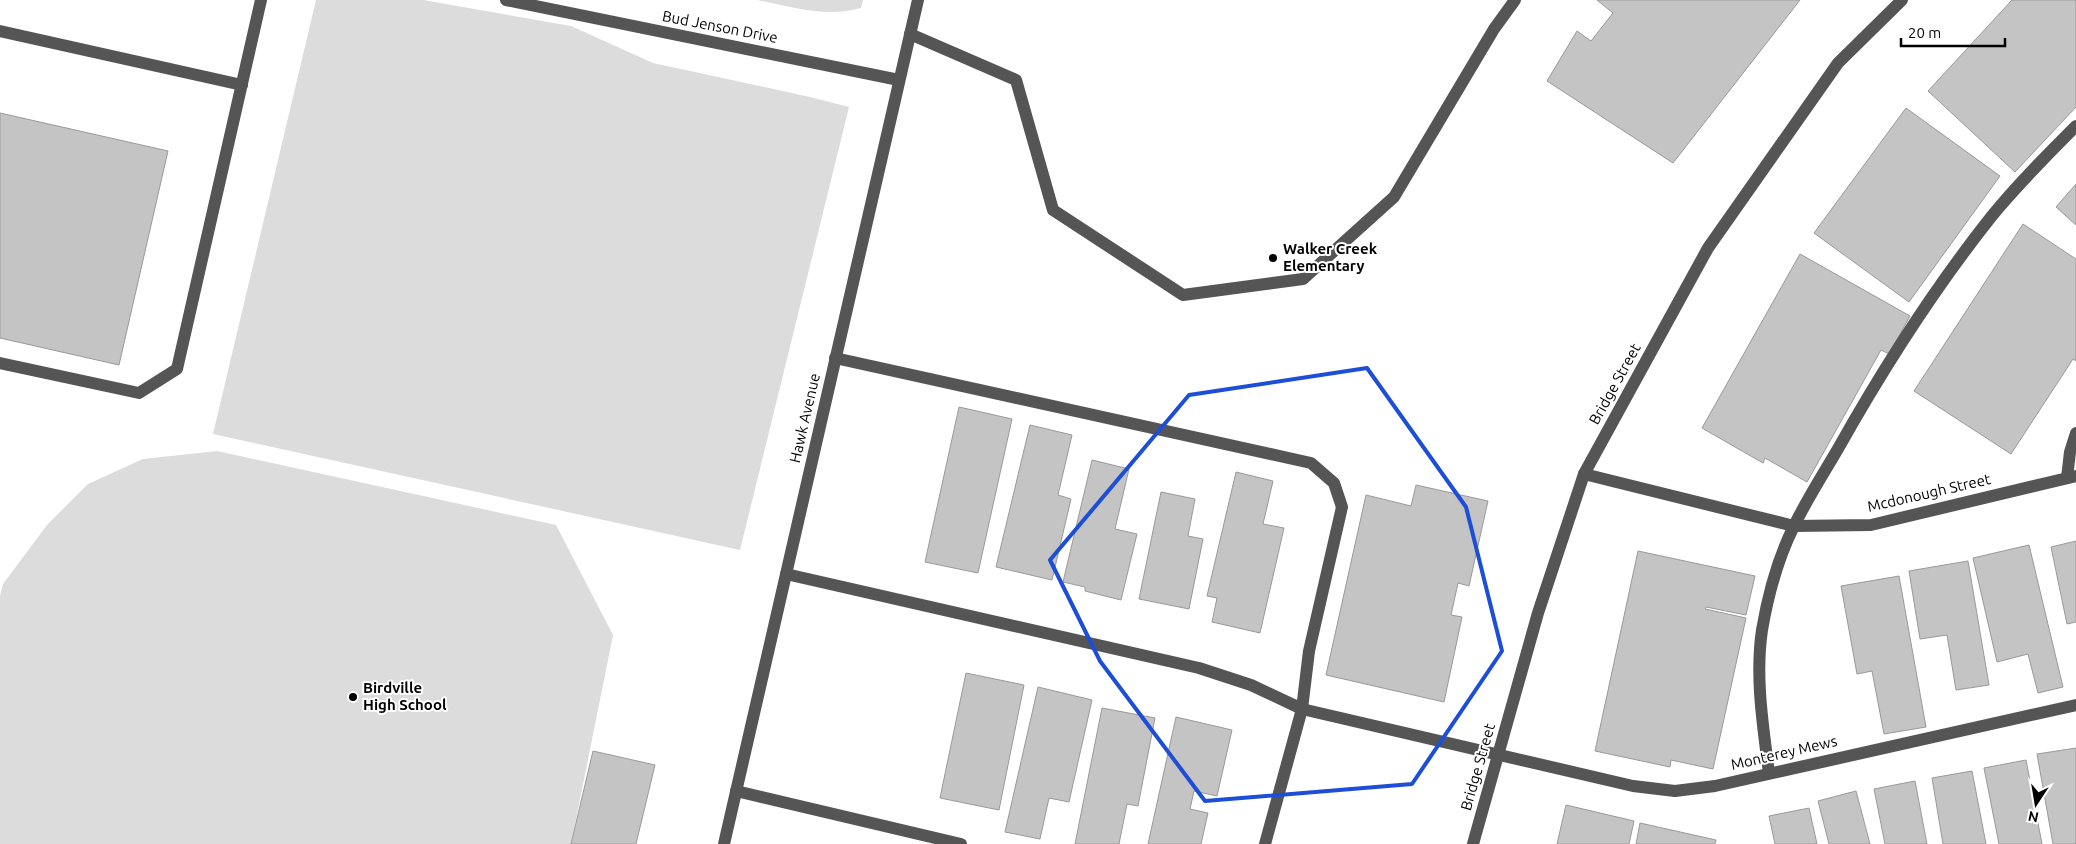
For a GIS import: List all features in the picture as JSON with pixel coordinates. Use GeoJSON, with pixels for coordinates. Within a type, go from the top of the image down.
{"type":"FeatureCollection","features":[{"type":"Feature","properties":{"kind":"street"},"geometry":{"type":"LineString","coordinates":[[0,363],[139,393],[177,369],[261,0]]}},
{"type":"Feature","properties":{"kind":"street","name":"Bud Jenson Drive"},"geometry":{"type":"LineString","coordinates":[[506,0],[899,80]]}},
{"type":"Feature","properties":{"kind":"street","name":"Hawk Avenue"},"geometry":{"type":"LineString","coordinates":[[724,844],[918,0]]}},
{"type":"Feature","properties":{"kind":"street"},"geometry":{"type":"LineString","coordinates":[[910,34],[1016,80],[1052,210],[1183,295],[1303,279],[1394,197],[1494,29],[1515,0]]}},
{"type":"Feature","properties":{"kind":"street","name":"Bridge Street"},"geometry":{"type":"LineString","coordinates":[[1473,844],[1538,613],[1584,474],[1708,248],[1838,63],[1902,0]]}},
{"type":"Feature","properties":{"kind":"street"},"geometry":{"type":"LineString","coordinates":[[0,31],[242,85]]}},
{"type":"Feature","properties":{"kind":"street"},"geometry":{"type":"LineString","coordinates":[[1769,773],[1761,703],[1759,665],[1762,630],[1776,572],[1794,526],[1857,414],[1941,284],[1992,216],[2076,126]]}},
{"type":"Feature","properties":{"kind":"street"},"geometry":{"type":"LineString","coordinates":[[835,358],[1311,463],[1334,483],[1342,507],[1309,651],[1302,709],[1265,844]]}},
{"type":"Feature","properties":{"kind":"street"},"geometry":{"type":"LineString","coordinates":[[2071,477],[2070,452],[2076,433]]}},
{"type":"Feature","properties":{"kind":"street","name":"Mcdonough Street"},"geometry":{"type":"LineString","coordinates":[[1584,474],[1794,526],[1871,525],[2071,477]]}},
{"type":"Feature","properties":{"kind":"street","name":"Monterey Mews"},"geometry":{"type":"LineString","coordinates":[[786,574],[1199,668],[1251,685],[1302,709],[1633,786],[1675,791],[1715,786],[2076,704]]}},
{"type":"Feature","properties":{"kind":"street"},"geometry":{"type":"LineString","coordinates":[[736,791],[961,844]]}},
{"type":"Feature","properties":{"kind":"highlighted area"},"geometry":{"type":"Polygon","coordinates":[[[1367,368],[1466,507],[1502,651],[1412,784],[1205,801],[1100,661],[1050,560],[1189,395],[1367,368]]]}},
{"type":"Feature","properties":{"kind":"shaded area"},"geometry":{"type":"Polygon","coordinates":[[[316,0],[423,0],[571,26],[653,63],[849,107],[740,550],[213,434],[316,0]]]}},
{"type":"Feature","properties":{"kind":"shaded area"},"geometry":{"type":"Polygon","coordinates":[[[757,0],[863,0],[861,8],[848,11],[822,12],[757,0]]]}},
{"type":"Feature","properties":{"kind":"shaded area","name":"Birdville High School"},"geometry":{"type":"Polygon","coordinates":[[[217,451],[556,525],[613,635],[571,844],[0,844],[0,596],[3,584],[47,525],[88,484],[143,459],[217,451]]]}},
{"type":"Feature","properties":{"kind":"building"},"geometry":{"type":"Polygon","coordinates":[[[1597,0],[1800,0],[1673,163],[1547,81],[1577,31],[1591,41],[1613,13],[1597,0]]]}},
{"type":"Feature","properties":{"kind":"building"},"geometry":{"type":"Polygon","coordinates":[[[2012,0],[2076,0],[2076,107],[2015,172],[1928,91],[2012,0]]]}},
{"type":"Feature","properties":{"kind":"building"},"geometry":{"type":"Polygon","coordinates":[[[1906,108],[2000,176],[1909,302],[1814,233],[1906,108]]]}},
{"type":"Feature","properties":{"kind":"building"},"geometry":{"type":"Polygon","coordinates":[[[0,113],[168,151],[119,365],[0,338],[0,113]]]}},
{"type":"Feature","properties":{"kind":"building"},"geometry":{"type":"Polygon","coordinates":[[[2076,184],[2076,225],[2056,207],[2076,184]]]}},
{"type":"Feature","properties":{"kind":"building"},"geometry":{"type":"Polygon","coordinates":[[[2023,224],[2076,259],[2076,361],[2073,359],[2011,454],[1914,391],[2023,224]]]}},
{"type":"Feature","properties":{"kind":"building"},"geometry":{"type":"Polygon","coordinates":[[[1800,254],[1910,316],[1889,354],[1881,350],[1807,482],[1765,458],[1763,463],[1702,428],[1800,254]]]}},
{"type":"Feature","properties":{"kind":"building"},"geometry":{"type":"Polygon","coordinates":[[[959,407],[1012,419],[978,573],[925,562],[959,407]]]}},
{"type":"Feature","properties":{"kind":"building"},"geometry":{"type":"Polygon","coordinates":[[[1030,425],[1072,435],[1058,495],[1071,499],[1052,580],[996,567],[1030,425]]]}},
{"type":"Feature","properties":{"kind":"building"},"geometry":{"type":"Polygon","coordinates":[[[1092,460],[1129,469],[1115,529],[1137,534],[1121,600],[1085,591],[1085,587],[1063,582],[1092,460]]]}},
{"type":"Feature","properties":{"kind":"building"},"geometry":{"type":"Polygon","coordinates":[[[1236,472],[1273,481],[1263,524],[1284,528],[1260,633],[1212,622],[1217,598],[1207,596],[1236,472]]]}},
{"type":"Feature","properties":{"kind":"building"},"geometry":{"type":"Polygon","coordinates":[[[1416,485],[1488,501],[1469,586],[1458,583],[1451,615],[1462,617],[1444,702],[1326,675],[1366,495],[1411,506],[1416,485]]]}},
{"type":"Feature","properties":{"kind":"building"},"geometry":{"type":"Polygon","coordinates":[[[1161,492],[1195,499],[1188,536],[1203,539],[1189,609],[1139,599],[1161,492]]]}},
{"type":"Feature","properties":{"kind":"building"},"geometry":{"type":"Polygon","coordinates":[[[2076,541],[2076,622],[2067,624],[2051,547],[2076,541]]]}},
{"type":"Feature","properties":{"kind":"building"},"geometry":{"type":"Polygon","coordinates":[[[2029,545],[2063,687],[2038,693],[2028,654],[1997,662],[1973,558],[2029,545]]]}},
{"type":"Feature","properties":{"kind":"building"},"geometry":{"type":"Polygon","coordinates":[[[1638,551],[1755,576],[1746,615],[1706,607],[1705,609],[1746,618],[1713,769],[1671,760],[1670,767],[1595,751],[1638,551]]]}},
{"type":"Feature","properties":{"kind":"building"},"geometry":{"type":"Polygon","coordinates":[[[1968,561],[1989,685],[1956,690],[1947,635],[1920,639],[1909,571],[1968,561]]]}},
{"type":"Feature","properties":{"kind":"building"},"geometry":{"type":"Polygon","coordinates":[[[1899,576],[1926,727],[1884,734],[1872,671],[1857,674],[1841,586],[1899,576]]]}},
{"type":"Feature","properties":{"kind":"building"},"geometry":{"type":"Polygon","coordinates":[[[966,673],[1024,685],[999,810],[940,798],[966,673]]]}},
{"type":"Feature","properties":{"kind":"building"},"geometry":{"type":"Polygon","coordinates":[[[1038,687],[1092,700],[1069,802],[1049,798],[1040,839],[1005,832],[1038,687]]]}},
{"type":"Feature","properties":{"kind":"building"},"geometry":{"type":"Polygon","coordinates":[[[1102,708],[1155,718],[1138,806],[1127,804],[1119,844],[1075,844],[1102,708]]]}},
{"type":"Feature","properties":{"kind":"building"},"geometry":{"type":"Polygon","coordinates":[[[1176,717],[1232,730],[1217,796],[1194,791],[1190,809],[1208,813],[1201,844],[1148,844],[1176,717]]]}},
{"type":"Feature","properties":{"kind":"building"},"geometry":{"type":"Polygon","coordinates":[[[2076,748],[2076,844],[2053,844],[2037,754],[2076,748]]]}},
{"type":"Feature","properties":{"kind":"building"},"geometry":{"type":"Polygon","coordinates":[[[593,751],[655,765],[636,844],[571,844],[593,751]]]}},
{"type":"Feature","properties":{"kind":"building"},"geometry":{"type":"Polygon","coordinates":[[[2026,760],[2042,844],[1999,844],[1984,768],[2026,760]]]}},
{"type":"Feature","properties":{"kind":"building"},"geometry":{"type":"Polygon","coordinates":[[[1972,771],[1986,844],[1943,844],[1932,778],[1972,771]]]}},
{"type":"Feature","properties":{"kind":"building"},"geometry":{"type":"Polygon","coordinates":[[[1915,781],[1927,844],[1885,844],[1874,789],[1915,781]]]}},
{"type":"Feature","properties":{"kind":"building"},"geometry":{"type":"Polygon","coordinates":[[[1856,791],[1870,844],[1829,844],[1818,801],[1856,791]]]}},
{"type":"Feature","properties":{"kind":"building"},"geometry":{"type":"Polygon","coordinates":[[[1566,805],[1634,821],[1629,844],[1557,844],[1566,805]]]}},
{"type":"Feature","properties":{"kind":"building"},"geometry":{"type":"Polygon","coordinates":[[[1809,808],[1817,844],[1775,844],[1769,816],[1809,808]]]}},
{"type":"Feature","properties":{"kind":"building"},"geometry":{"type":"Polygon","coordinates":[[[1640,823],[1716,840],[1715,844],[1636,844],[1640,823]]]}},
{"type":"Feature","properties":{"kind":"place","name":"Walker Creek Elementary"},"geometry":{"type":"Point","coordinates":[1273,258]}},
{"type":"Feature","properties":{"kind":"place","name":"Birdville High School"},"geometry":{"type":"Point","coordinates":[353,697]}}]}
